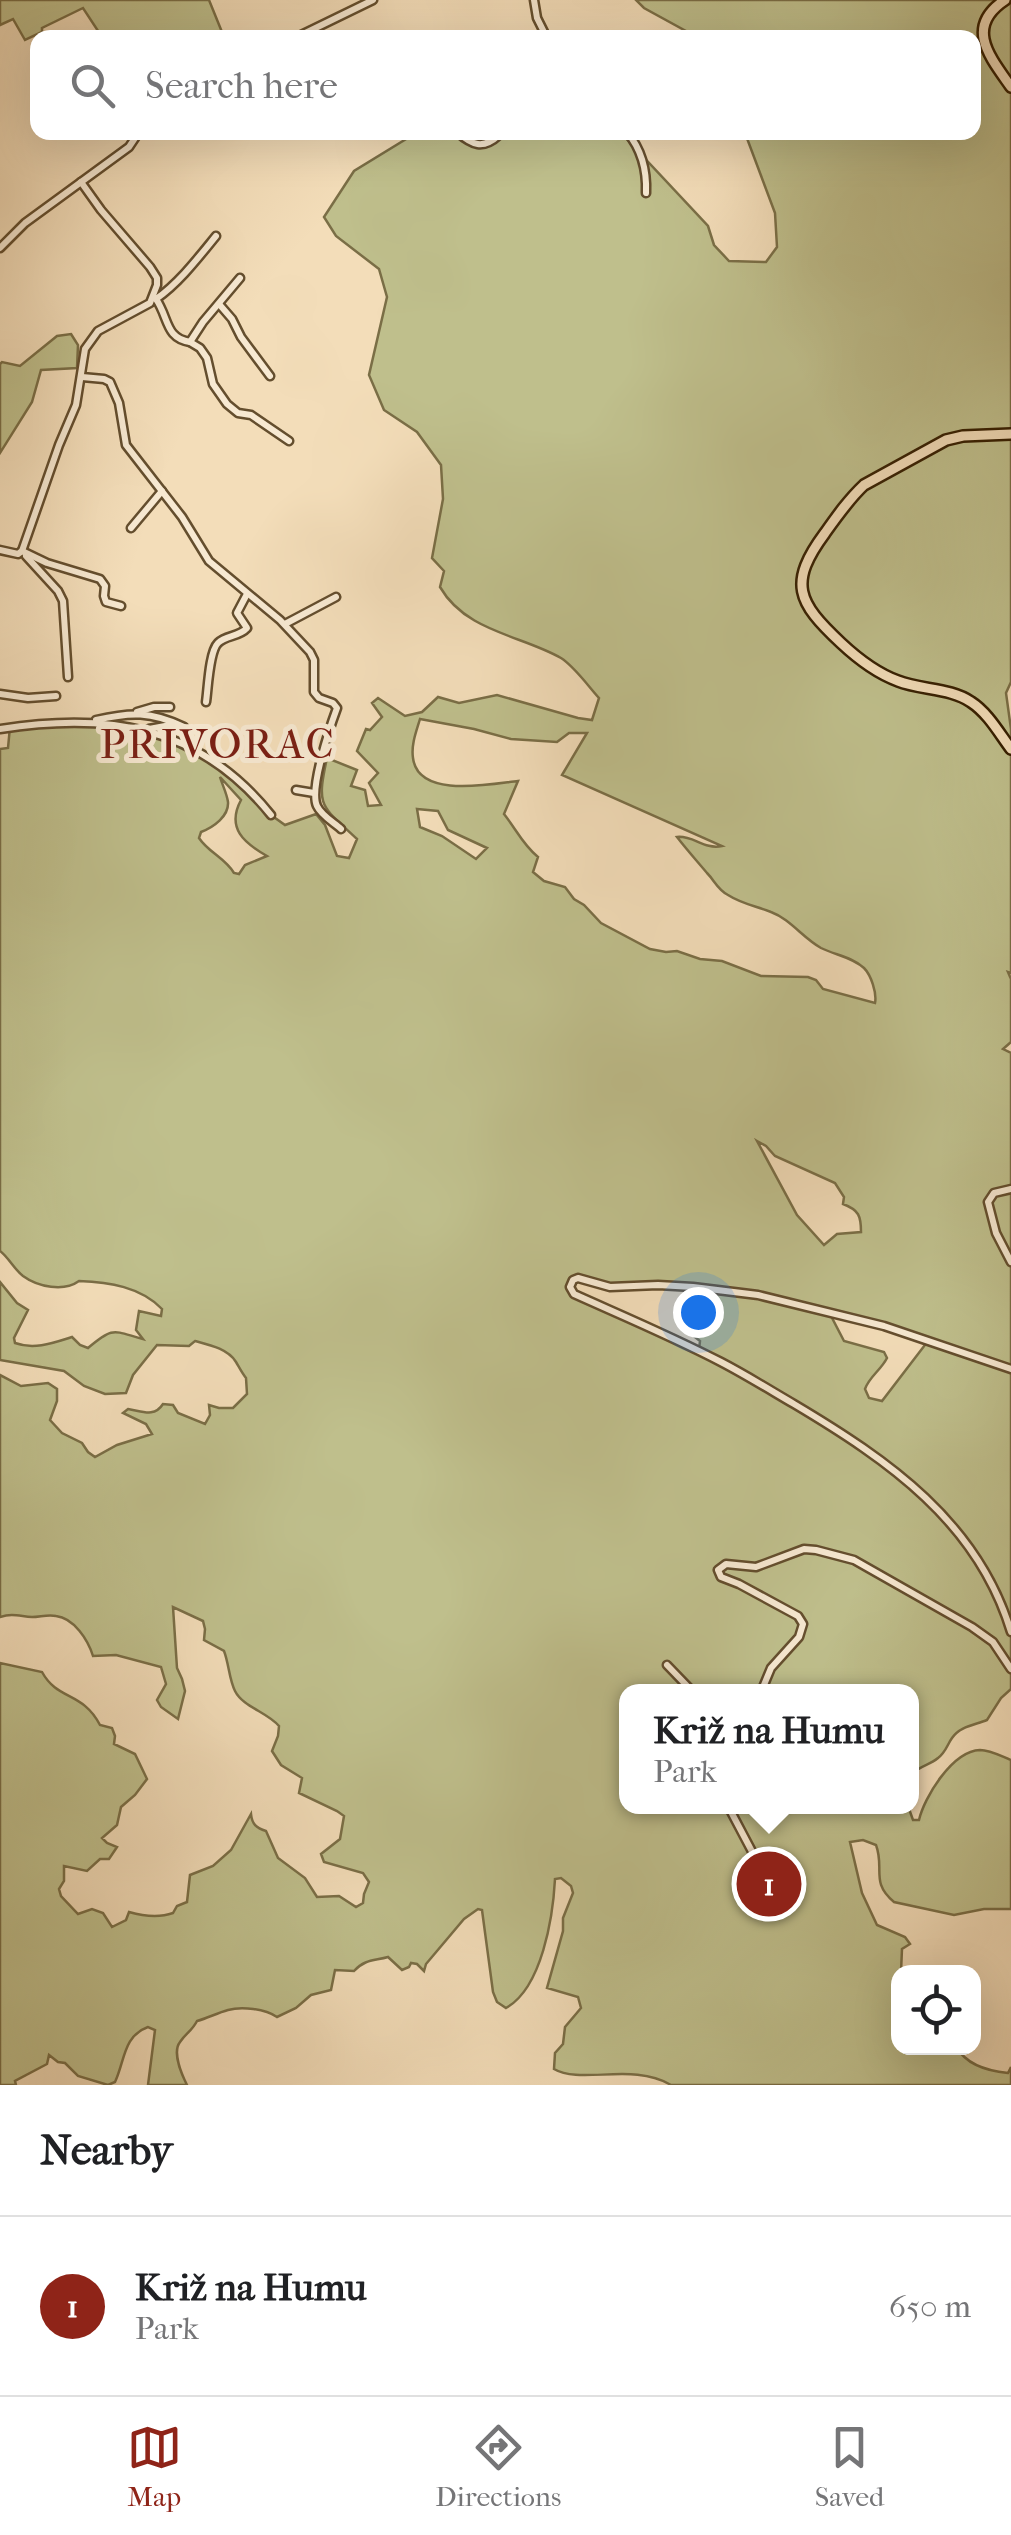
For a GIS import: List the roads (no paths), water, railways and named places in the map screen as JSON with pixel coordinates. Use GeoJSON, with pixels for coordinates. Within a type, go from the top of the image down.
{"type":"FeatureCollection","features":[{"type":"Feature","properties":{"kind":"main road"},"geometry":{"type":"LineString","coordinates":[[1005,0],[988,16],[983,34],[988,53],[1011,87]]}},
{"type":"Feature","properties":{"kind":"main road"},"geometry":{"type":"LineString","coordinates":[[1011,434],[946,440],[864,485],[812,551],[800,583],[810,609],[855,655],[897,680],[969,700],[1011,749]]}},
{"type":"Feature","properties":{"kind":"street"},"geometry":{"type":"LineString","coordinates":[[311,30],[373,0]]}},
{"type":"Feature","properties":{"kind":"street"},"geometry":{"type":"LineString","coordinates":[[534,0],[544,30]]}},
{"type":"Feature","properties":{"kind":"street"},"geometry":{"type":"LineString","coordinates":[[0,248],[15,231],[133,140]]}},
{"type":"Feature","properties":{"kind":"street"},"geometry":{"type":"LineString","coordinates":[[466,140],[483,145],[493,140]]}},
{"type":"Feature","properties":{"kind":"street"},"geometry":{"type":"LineString","coordinates":[[633,140],[642,159],[646,193]]}},
{"type":"Feature","properties":{"kind":"street"},"geometry":{"type":"LineString","coordinates":[[81,182],[154,272],[155,298],[172,334],[200,348],[207,358],[213,384],[227,404],[289,440]]}},
{"type":"Feature","properties":{"kind":"street"},"geometry":{"type":"LineString","coordinates":[[0,550],[18,554],[22,551],[76,405],[82,358],[94,336],[144,307],[179,280],[216,236]]}},
{"type":"Feature","properties":{"kind":"street"},"geometry":{"type":"LineString","coordinates":[[190,342],[240,278]]}},
{"type":"Feature","properties":{"kind":"street"},"geometry":{"type":"LineString","coordinates":[[218,304],[270,376]]}},
{"type":"Feature","properties":{"kind":"street"},"geometry":{"type":"LineString","coordinates":[[82,377],[104,379],[112,384],[122,414],[126,445],[182,516],[210,561],[286,624],[312,656],[314,692],[336,706],[314,793],[321,812],[341,829]]}},
{"type":"Feature","properties":{"kind":"street"},"geometry":{"type":"LineString","coordinates":[[131,528],[162,492]]}},
{"type":"Feature","properties":{"kind":"street"},"geometry":{"type":"LineString","coordinates":[[22,551],[100,579],[105,586],[106,602],[121,606]]}},
{"type":"Feature","properties":{"kind":"street"},"geometry":{"type":"LineString","coordinates":[[22,551],[63,601],[68,677]]}},
{"type":"Feature","properties":{"kind":"street"},"geometry":{"type":"LineString","coordinates":[[206,702],[215,646],[246,630],[237,612],[247,592]]}},
{"type":"Feature","properties":{"kind":"street"},"geometry":{"type":"LineString","coordinates":[[286,624],[336,596]]}},
{"type":"Feature","properties":{"kind":"street"},"geometry":{"type":"LineString","coordinates":[[0,694],[56,696]]}},
{"type":"Feature","properties":{"kind":"street"},"geometry":{"type":"LineString","coordinates":[[0,729],[90,721],[170,706]]}},
{"type":"Feature","properties":{"kind":"street"},"geometry":{"type":"LineString","coordinates":[[136,712],[180,726],[142,729]]}},
{"type":"Feature","properties":{"kind":"street"},"geometry":{"type":"LineString","coordinates":[[90,721],[142,729],[182,744],[248,788],[270,816]]}},
{"type":"Feature","properties":{"kind":"street"},"geometry":{"type":"LineString","coordinates":[[296,790],[314,793]]}},
{"type":"Feature","properties":{"kind":"street"},"geometry":{"type":"LineString","coordinates":[[1011,1189],[994,1194],[988,1202],[996,1233],[1011,1262]]}},
{"type":"Feature","properties":{"kind":"street"},"geometry":{"type":"LineString","coordinates":[[1011,1369],[884,1326],[758,1295],[658,1285],[610,1288],[578,1278],[570,1286],[580,1297],[723,1362],[896,1470],[966,1542],[996,1594],[1011,1632]]}},
{"type":"Feature","properties":{"kind":"street"},"geometry":{"type":"LineString","coordinates":[[764,1684],[770,1668],[799,1637],[803,1624],[798,1616],[721,1576],[718,1570],[726,1564],[764,1565],[804,1549],[854,1560],[952,1614],[993,1642],[1011,1669]]}},
{"type":"Feature","properties":{"kind":"street"},"geometry":{"type":"LineString","coordinates":[[667,1665],[685,1684]]}},
{"type":"Feature","properties":{"kind":"street"},"geometry":{"type":"LineString","coordinates":[[732,1814],[766,1878]]}},
{"type":"Feature","properties":{"kind":"place","name":"Križ na Humu"},"geometry":{"type":"Point","coordinates":[769,1884]}},
{"type":"Feature","properties":{"kind":"district","name":"PRIVORAC"},"geometry":{"type":"Point","coordinates":[218,744]}}]}
